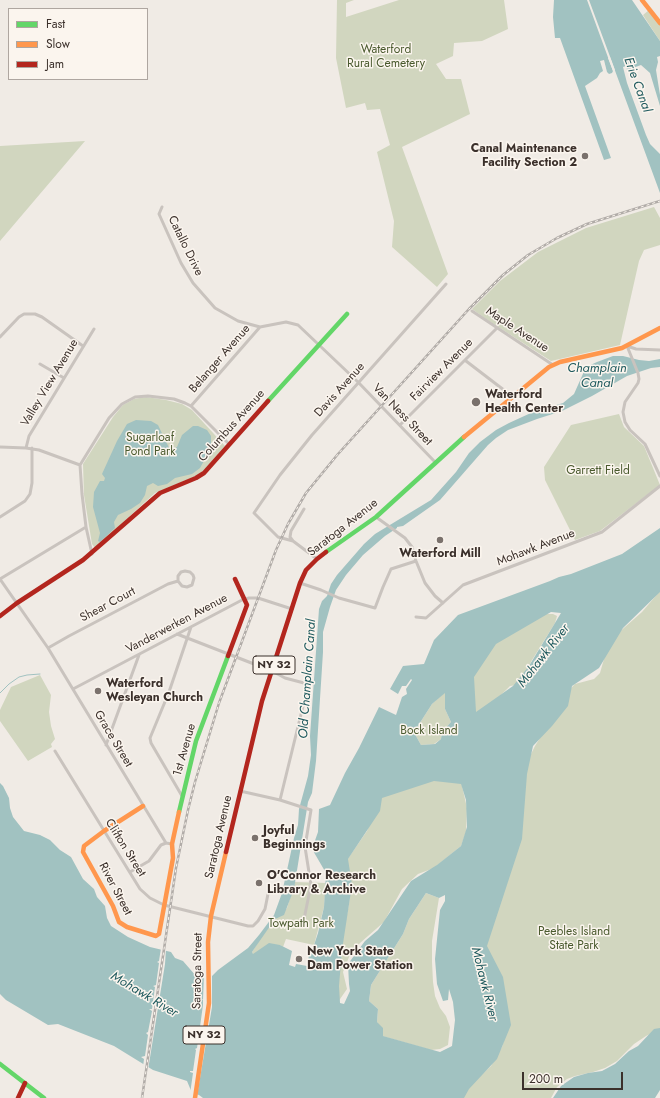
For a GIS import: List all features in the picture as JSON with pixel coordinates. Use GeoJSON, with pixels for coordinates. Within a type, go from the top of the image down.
{"type":"FeatureCollection","features":[{"type":"Feature","properties":{"kind":"street"},"geometry":{"type":"LineString","coordinates":[[642,0],[660,23]]}},
{"type":"Feature","properties":{"kind":"street","name":"Catallo Drive"},"geometry":{"type":"LineString","coordinates":[[162,207],[159,214],[164,227],[181,263],[193,283],[218,310],[238,321],[260,327]]}},
{"type":"Feature","properties":{"kind":"street","name":"Davis Avenue"},"geometry":{"type":"LineString","coordinates":[[293,542],[278,536],[254,513],[296,454],[446,284]]}},
{"type":"Feature","properties":{"kind":"street","name":"Maple Avenue"},"geometry":{"type":"LineString","coordinates":[[472,311],[553,365]]}},
{"type":"Feature","properties":{"kind":"street"},"geometry":{"type":"LineString","coordinates":[[0,337],[14,321],[24,314],[38,314],[83,346]]}},
{"type":"Feature","properties":{"kind":"street","name":"Columbus Avenue"},"geometry":{"type":"LineString","coordinates":[[0,616],[17,603],[92,554],[160,493],[196,478],[204,473],[347,314]]}},
{"type":"Feature","properties":{"kind":"street","name":"Van Ness Street"},"geometry":{"type":"LineString","coordinates":[[260,327],[292,322],[303,328],[358,382],[435,462]]}},
{"type":"Feature","properties":{"kind":"street","name":"Belanger Avenue"},"geometry":{"type":"LineString","coordinates":[[80,465],[109,418],[128,400],[142,396],[157,396],[174,399],[191,406],[260,327]]}},
{"type":"Feature","properties":{"kind":"street","name":"Fairview Avenue"},"geometry":{"type":"LineString","coordinates":[[400,426],[497,328]]}},
{"type":"Feature","properties":{"kind":"street","name":"NY 32"},"geometry":{"type":"LineString","coordinates":[[627,346],[660,328]]}},
{"type":"Feature","properties":{"kind":"street","name":"Valley View Avenue"},"geometry":{"type":"LineString","coordinates":[[26,448],[29,436],[94,329]]}},
{"type":"Feature","properties":{"kind":"street"},"geometry":{"type":"LineString","coordinates":[[627,346],[636,349],[660,350]]}},
{"type":"Feature","properties":{"kind":"street"},"geometry":{"type":"LineString","coordinates":[[627,346],[638,373],[638,383],[625,402],[623,412],[625,422],[630,430],[645,444],[660,476]]}},
{"type":"Feature","properties":{"kind":"street","name":"Saratoga Avenue"},"geometry":{"type":"LineString","coordinates":[[210,916],[257,721],[300,583],[306,570],[317,559],[394,501],[435,462],[541,372],[560,362],[627,346]]}},
{"type":"Feature","properties":{"kind":"street"},"geometry":{"type":"LineString","coordinates":[[466,361],[513,396]]}},
{"type":"Feature","properties":{"kind":"street"},"geometry":{"type":"LineString","coordinates":[[40,364],[64,378]]}},
{"type":"Feature","properties":{"kind":"street"},"geometry":{"type":"LineString","coordinates":[[191,406],[229,444]]}},
{"type":"Feature","properties":{"kind":"street"},"geometry":{"type":"LineString","coordinates":[[0,447],[32,448],[50,453],[80,465],[86,527],[92,554]]}},
{"type":"Feature","properties":{"kind":"street"},"geometry":{"type":"LineString","coordinates":[[0,518],[25,501],[30,494],[32,483],[32,448]]}},
{"type":"Feature","properties":{"kind":"street","name":"Mohawk Avenue"},"geometry":{"type":"LineString","coordinates":[[416,618],[426,618],[464,585],[602,532],[660,486]]}},
{"type":"Feature","properties":{"kind":"street"},"geometry":{"type":"LineString","coordinates":[[304,509],[291,532],[290,537],[293,542],[317,559]]}},
{"type":"Feature","properties":{"kind":"street"},"geometry":{"type":"LineString","coordinates":[[376,516],[405,538],[409,543],[428,588],[443,603]]}},
{"type":"Feature","properties":{"kind":"street"},"geometry":{"type":"LineString","coordinates":[[0,579],[86,527]]}},
{"type":"Feature","properties":{"kind":"street"},"geometry":{"type":"LineString","coordinates":[[300,583],[336,597],[375,608],[382,587],[391,569],[416,561]]}},
{"type":"Feature","properties":{"kind":"street","name":"Shear Court"},"geometry":{"type":"LineString","coordinates":[[185,571],[191,572],[194,578],[193,584],[187,587],[182,586],[178,581],[179,574],[185,571]]}},
{"type":"Feature","properties":{"kind":"street","name":"Grace Street"},"geometry":{"type":"LineString","coordinates":[[0,579],[48,648],[166,843]]}},
{"type":"Feature","properties":{"kind":"street"},"geometry":{"type":"LineString","coordinates":[[235,579],[245,600]]}},
{"type":"Feature","properties":{"kind":"street","name":"Shear Court"},"geometry":{"type":"LineString","coordinates":[[48,648],[162,587],[178,581]]}},
{"type":"Feature","properties":{"kind":"street","name":"Vanderwerken Avenue"},"geometry":{"type":"LineString","coordinates":[[73,689],[249,598],[258,598],[292,609]]}},
{"type":"Feature","properties":{"kind":"street","name":"1st Avenue"},"geometry":{"type":"LineString","coordinates":[[159,934],[172,858],[172,844],[196,741],[247,606],[245,600]]}},
{"type":"Feature","properties":{"kind":"street"},"geometry":{"type":"LineString","coordinates":[[182,796],[151,743],[150,738],[169,692],[192,627]]}},
{"type":"Feature","properties":{"kind":"street"},"geometry":{"type":"LineString","coordinates":[[177,634],[272,671],[285,678],[304,683],[307,686],[280,800]]}},
{"type":"Feature","properties":{"kind":"street"},"geometry":{"type":"LineString","coordinates":[[106,745],[139,654]]}},
{"type":"Feature","properties":{"kind":"street","name":"Clifton Street"},"geometry":{"type":"LineString","coordinates":[[55,751],[130,872],[144,893],[150,898],[164,905],[253,926],[258,921],[265,909],[269,889]]}},
{"type":"Feature","properties":{"kind":"street"},"geometry":{"type":"LineString","coordinates":[[240,791],[280,800],[309,810],[305,847],[311,885],[303,924]]}},
{"type":"Feature","properties":{"kind":"street"},"geometry":{"type":"LineString","coordinates":[[104,831],[143,806]]}},
{"type":"Feature","properties":{"kind":"street","name":"River Street"},"geometry":{"type":"LineString","coordinates":[[104,831],[84,846],[83,852],[113,906],[119,922],[145,934],[156,936],[159,934]]}},
{"type":"Feature","properties":{"kind":"street"},"geometry":{"type":"LineString","coordinates":[[130,872],[149,861],[161,845],[166,843],[172,844]]}},
{"type":"Feature","properties":{"kind":"street","name":"Saratoga Street"},"geometry":{"type":"LineString","coordinates":[[195,1098],[209,1003],[208,942],[210,916]]}},
{"type":"Feature","properties":{"kind":"street"},"geometry":{"type":"LineString","coordinates":[[0,1064],[44,1098]]}},
{"type":"Feature","properties":{"kind":"street"},"geometry":{"type":"LineString","coordinates":[[18,1098],[25,1083]]}},
{"type":"Feature","properties":{"kind":"green space","name":"Waterford Rural Cemetery"},"geometry":{"type":"Polygon","coordinates":[[[337,0],[354,0],[346,3],[346,17],[399,0],[504,0],[508,29],[482,41],[454,43],[453,56],[436,64],[446,79],[461,79],[470,114],[402,147],[448,274],[437,287],[392,247],[394,221],[377,152],[390,145],[380,109],[367,110],[365,103],[346,108],[336,58],[337,0]]]}},
{"type":"Feature","properties":{"kind":"green space"},"geometry":{"type":"Polygon","coordinates":[[[649,10],[660,25],[660,41],[643,15],[649,10]]]}},
{"type":"Feature","properties":{"kind":"green space"},"geometry":{"type":"Polygon","coordinates":[[[85,141],[0,241],[0,146],[85,141]]]}},
{"type":"Feature","properties":{"kind":"green space"},"geometry":{"type":"Polygon","coordinates":[[[654,207],[660,218],[660,245],[644,250],[639,261],[620,345],[551,361],[472,309],[500,281],[538,252],[586,228],[654,207]]]}},
{"type":"Feature","properties":{"kind":"green space","name":"Sugarloaf Pond Park"},"geometry":{"type":"Polygon","coordinates":[[[146,397],[182,404],[192,410],[225,446],[198,475],[155,493],[95,548],[92,544],[84,495],[83,464],[113,417],[123,405],[134,399],[146,397]]]}},
{"type":"Feature","properties":{"kind":"green space","name":"Garrett Field"},"geometry":{"type":"Polygon","coordinates":[[[619,414],[624,427],[644,446],[660,485],[600,531],[575,540],[545,480],[544,467],[571,425],[619,414]]]}},
{"type":"Feature","properties":{"kind":"green space","name":"Peebles Island State Park"},"geometry":{"type":"Polygon","coordinates":[[[660,591],[660,1029],[634,1044],[617,1061],[605,1068],[567,1079],[557,1087],[551,1098],[456,1098],[491,1066],[502,1047],[505,1037],[486,946],[530,756],[572,687],[575,684],[594,679],[600,673],[608,645],[617,634],[642,612],[660,591]]]}},
{"type":"Feature","properties":{"kind":"green space"},"geometry":{"type":"Polygon","coordinates":[[[545,614],[553,614],[557,616],[555,623],[532,660],[521,682],[517,685],[510,686],[500,696],[474,716],[470,653],[545,614]]]}},
{"type":"Feature","properties":{"kind":"green space"},"geometry":{"type":"Polygon","coordinates":[[[40,675],[51,695],[49,712],[55,739],[51,744],[52,747],[28,761],[0,721],[0,710],[11,687],[40,675]]]}},
{"type":"Feature","properties":{"kind":"green space","name":"Bock Island"},"geometry":{"type":"Polygon","coordinates":[[[445,692],[445,709],[451,722],[442,732],[441,739],[434,744],[421,745],[416,736],[416,729],[432,704],[445,692]]]}},
{"type":"Feature","properties":{"kind":"green space"},"geometry":{"type":"Polygon","coordinates":[[[457,764],[467,808],[466,832],[461,846],[434,868],[418,874],[402,889],[384,922],[360,943],[349,957],[343,972],[347,989],[338,1002],[332,991],[349,904],[351,880],[350,872],[346,865],[347,860],[367,831],[380,798],[388,793],[457,764]]]}},
{"type":"Feature","properties":{"kind":"green space","name":"Towpath Park"},"geometry":{"type":"Polygon","coordinates":[[[295,882],[326,883],[324,907],[314,945],[286,939],[283,947],[280,945],[253,955],[252,952],[262,936],[275,919],[287,908],[295,882]]]}},
{"type":"Feature","properties":{"kind":"green space"},"geometry":{"type":"Polygon","coordinates":[[[426,893],[439,898],[432,941],[433,982],[435,996],[450,1027],[448,1045],[440,1049],[431,1050],[382,1036],[377,1022],[378,1009],[369,1001],[371,985],[403,934],[409,919],[426,893]]]}},
{"type":"Feature","properties":{"kind":"water"},"geometry":{"type":"Polygon","coordinates":[[[554,0],[632,0],[660,41],[660,56],[657,57],[658,62],[656,70],[660,95],[660,106],[650,73],[641,65],[627,70],[626,66],[623,67],[627,83],[646,135],[650,144],[660,154],[660,193],[610,57],[608,58],[613,71],[612,73],[609,74],[607,72],[604,60],[600,61],[603,71],[597,78],[585,86],[611,158],[604,160],[560,38],[555,38],[553,17],[554,0]]]}},
{"type":"Feature","properties":{"kind":"water"},"geometry":{"type":"Polygon","coordinates":[[[613,356],[623,356],[649,361],[660,359],[660,367],[651,368],[627,376],[562,411],[508,430],[496,438],[488,445],[440,500],[403,526],[397,527],[363,555],[346,575],[336,590],[323,632],[316,761],[312,793],[308,802],[294,889],[284,915],[275,919],[252,952],[253,954],[269,943],[280,945],[292,951],[289,965],[295,967],[296,964],[307,966],[310,950],[314,945],[318,933],[324,907],[326,873],[312,849],[318,832],[319,809],[330,805],[379,707],[396,715],[402,697],[407,694],[406,689],[412,680],[411,679],[406,686],[402,686],[398,694],[390,689],[403,666],[424,664],[434,640],[458,615],[622,554],[660,528],[660,592],[623,628],[599,668],[572,686],[568,706],[533,746],[527,774],[522,839],[487,946],[503,977],[511,1025],[497,1059],[469,1089],[464,1098],[203,1098],[192,1093],[187,1081],[153,1070],[114,1046],[58,1024],[48,1025],[6,1000],[0,994],[0,783],[9,798],[13,817],[24,831],[40,835],[50,840],[60,850],[71,857],[83,879],[94,889],[97,897],[105,906],[107,918],[111,926],[128,937],[150,947],[171,952],[175,958],[183,961],[196,976],[211,977],[248,948],[259,935],[274,915],[282,893],[298,825],[299,809],[308,776],[311,755],[310,736],[319,609],[322,601],[327,596],[331,584],[364,544],[375,534],[431,500],[456,472],[469,453],[480,442],[496,430],[509,423],[533,412],[563,403],[574,394],[586,367],[613,356]],[[551,612],[496,644],[474,677],[476,712],[513,686],[529,666],[561,613],[551,612]],[[445,693],[432,704],[416,729],[416,736],[421,745],[435,744],[441,739],[442,732],[451,722],[445,709],[445,693]],[[434,781],[382,798],[380,811],[348,859],[352,885],[342,950],[339,986],[340,1003],[344,1004],[350,991],[348,964],[365,941],[378,930],[411,881],[437,865],[461,846],[467,827],[466,800],[461,784],[434,781]],[[426,893],[409,919],[403,934],[371,985],[369,1001],[378,1009],[377,1022],[383,1028],[383,1036],[440,1052],[452,1046],[455,1020],[453,1002],[449,989],[448,1000],[443,1001],[437,984],[435,959],[440,910],[445,901],[445,895],[439,898],[426,893]]]}},
{"type":"Feature","properties":{"kind":"water"},"geometry":{"type":"Polygon","coordinates":[[[136,420],[151,421],[158,425],[170,450],[177,447],[182,435],[193,426],[198,426],[207,430],[211,436],[211,448],[200,468],[192,474],[175,478],[167,484],[158,486],[153,483],[147,486],[145,495],[140,503],[118,515],[114,522],[115,528],[100,542],[98,541],[100,533],[93,507],[94,492],[100,481],[104,481],[105,478],[102,474],[117,441],[127,424],[136,420]]]}},
{"type":"Feature","properties":{"kind":"water"},"geometry":{"type":"Polygon","coordinates":[[[660,1028],[660,1090],[655,1098],[553,1098],[561,1086],[574,1077],[602,1071],[615,1064],[629,1051],[638,1046],[654,1029],[660,1028]]]}},
{"type":"Feature","properties":{"kind":"pier"},"geometry":{"type":"Polygon","coordinates":[[[587,0],[589,0],[615,70],[613,71],[587,0]]]}},
{"type":"Feature","properties":{"kind":"pier"},"geometry":{"type":"Polygon","coordinates":[[[161,948],[166,949],[165,964],[148,1070],[143,1067],[144,1059],[141,1057],[145,1056],[148,1035],[146,1033],[148,1032],[152,1011],[149,1009],[152,1009],[155,987],[153,986],[156,985],[159,963],[157,962],[159,961],[161,948]]]}},
{"type":"Feature","properties":{"kind":"pier"},"geometry":{"type":"Polygon","coordinates":[[[204,974],[212,974],[212,1007],[197,1096],[190,1094],[193,1073],[190,1071],[193,1071],[195,1049],[197,1048],[203,1005],[204,974]]]}},
{"type":"Feature","properties":{"kind":"waterway"},"geometry":{"type":"LineString","coordinates":[[0,693],[19,677],[40,674]]}},
{"type":"Feature","properties":{"kind":"railway"},"geometry":{"type":"LineString","coordinates":[[142,1098],[176,868],[195,782],[219,703],[276,550],[288,524],[306,493],[338,454],[469,309],[503,275],[528,255],[557,238],[587,224],[660,201]]}},
{"type":"Feature","properties":{"kind":"traffic: fast"},"geometry":{"type":"LineString","coordinates":[[268,401],[347,314]]}},
{"type":"Feature","properties":{"kind":"traffic: fast"},"geometry":{"type":"LineString","coordinates":[[326,552],[376,517],[464,437]]}},
{"type":"Feature","properties":{"kind":"traffic: fast"},"geometry":{"type":"LineString","coordinates":[[179,812],[196,741],[228,656]]}},
{"type":"Feature","properties":{"kind":"traffic: fast"},"geometry":{"type":"LineString","coordinates":[[0,1064],[44,1098]]}},
{"type":"Feature","properties":{"kind":"traffic: slow"},"geometry":{"type":"LineString","coordinates":[[642,0],[660,23]]}},
{"type":"Feature","properties":{"kind":"traffic: slow"},"geometry":{"type":"LineString","coordinates":[[464,437],[549,367],[560,362],[622,348],[660,328]]}},
{"type":"Feature","properties":{"kind":"traffic: slow"},"geometry":{"type":"LineString","coordinates":[[143,806],[84,846],[83,852],[113,906],[119,922],[127,927],[156,936],[159,934],[173,858],[172,844],[179,812]]}},
{"type":"Feature","properties":{"kind":"traffic: slow"},"geometry":{"type":"LineString","coordinates":[[195,1098],[209,1003],[208,942],[211,916],[226,852]]}},
{"type":"Feature","properties":{"kind":"traffic: jam"},"geometry":{"type":"LineString","coordinates":[[0,616],[17,603],[83,560],[160,493],[196,478],[204,473],[268,401]]}},
{"type":"Feature","properties":{"kind":"traffic: jam"},"geometry":{"type":"LineString","coordinates":[[226,852],[262,701],[300,583],[306,570],[326,552]]}},
{"type":"Feature","properties":{"kind":"traffic: jam"},"geometry":{"type":"LineString","coordinates":[[228,656],[247,605],[235,579]]}},
{"type":"Feature","properties":{"kind":"traffic: jam"},"geometry":{"type":"LineString","coordinates":[[18,1098],[25,1083]]}},
{"type":"Feature","properties":{"kind":"place","name":"Canal Maintenance Facility Section 2"},"geometry":{"type":"Point","coordinates":[585,156]}},
{"type":"Feature","properties":{"kind":"place","name":"Waterford Health Center"},"geometry":{"type":"Point","coordinates":[476,402]}},
{"type":"Feature","properties":{"kind":"place","name":"Waterford Mill"},"geometry":{"type":"Point","coordinates":[440,540]}},
{"type":"Feature","properties":{"kind":"place","name":"Waterford Wesleyan Church"},"geometry":{"type":"Point","coordinates":[98,691]}},
{"type":"Feature","properties":{"kind":"place","name":"Joyful Beginnings"},"geometry":{"type":"Point","coordinates":[255,838]}},
{"type":"Feature","properties":{"kind":"place","name":"O'Connor Research Library & Archive"},"geometry":{"type":"Point","coordinates":[259,883]}},
{"type":"Feature","properties":{"kind":"place","name":"New York State Dam Power Station"},"geometry":{"type":"Point","coordinates":[299,959]}},
{"type":"Feature","properties":{"kind":"water label","name":"Erie Canal"},"geometry":{"type":"Point","coordinates":[637,85]}},
{"type":"Feature","properties":{"kind":"water label","name":"Champlain Canal"},"geometry":{"type":"Point","coordinates":[597,376]}},
{"type":"Feature","properties":{"kind":"water label","name":"Mohawk River"},"geometry":{"type":"Point","coordinates":[544,656]}},
{"type":"Feature","properties":{"kind":"water label","name":"Old Champlain Canal"},"geometry":{"type":"Point","coordinates":[308,679]}},
{"type":"Feature","properties":{"kind":"water label","name":"Mohawk River"},"geometry":{"type":"Point","coordinates":[484,984]}},
{"type":"Feature","properties":{"kind":"water label","name":"Mohawk River"},"geometry":{"type":"Point","coordinates":[144,995]}}]}
